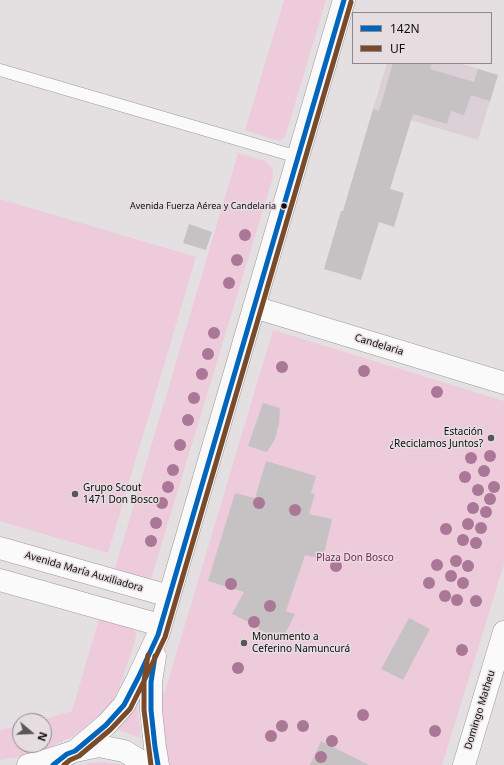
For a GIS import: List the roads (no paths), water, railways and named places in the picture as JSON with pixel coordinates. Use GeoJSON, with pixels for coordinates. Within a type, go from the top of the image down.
{"type":"FeatureCollection","features":[{"type":"Feature","properties":{"kind":"main road"},"geometry":{"type":"LineString","coordinates":[[65,757],[106,725],[124,705],[138,678],[159,630],[344,0]]}},
{"type":"Feature","properties":{"kind":"main road","name":"Candelaria"},"geometry":{"type":"LineString","coordinates":[[254,308],[504,383]]}},
{"type":"Feature","properties":{"kind":"main road","name":"Avenida María Auxiliadora"},"geometry":{"type":"LineString","coordinates":[[0,548],[169,596]]}},
{"type":"Feature","properties":{"kind":"main road"},"geometry":{"type":"LineString","coordinates":[[0,580],[159,630]]}},
{"type":"Feature","properties":{"kind":"main road"},"geometry":{"type":"LineString","coordinates":[[158,765],[154,747],[151,710],[151,682],[159,630]]}},
{"type":"Feature","properties":{"kind":"main road","name":"Domingo Matheu"},"geometry":{"type":"LineString","coordinates":[[464,765],[504,632]]}},
{"type":"Feature","properties":{"kind":"main road"},"geometry":{"type":"LineString","coordinates":[[28,765],[65,757],[99,746],[124,751],[147,765]]}},
{"type":"Feature","properties":{"kind":"lane"},"geometry":{"type":"LineString","coordinates":[[0,70],[298,157]]}},
{"type":"Feature","properties":{"kind":"place","name":"Avenida Fuerza Aérea y Candelaria"},"geometry":{"type":"Point","coordinates":[284,206]}},
{"type":"Feature","properties":{"kind":"place","name":"Estación ¿Reciclamos Juntos?"},"geometry":{"type":"Point","coordinates":[491,438]}},
{"type":"Feature","properties":{"kind":"place","name":"Grupo Scout 1471 Don Bosco"},"geometry":{"type":"Point","coordinates":[75,494]}},
{"type":"Feature","properties":{"kind":"place","name":"Monumento a Ceferino Namuncurá"},"geometry":{"type":"Point","coordinates":[244,643]}},
{"type":"Feature","properties":{"kind":"park label","name":"Plaza Don Bosco"},"geometry":{"type":"Point","coordinates":[355,558]}}]}
